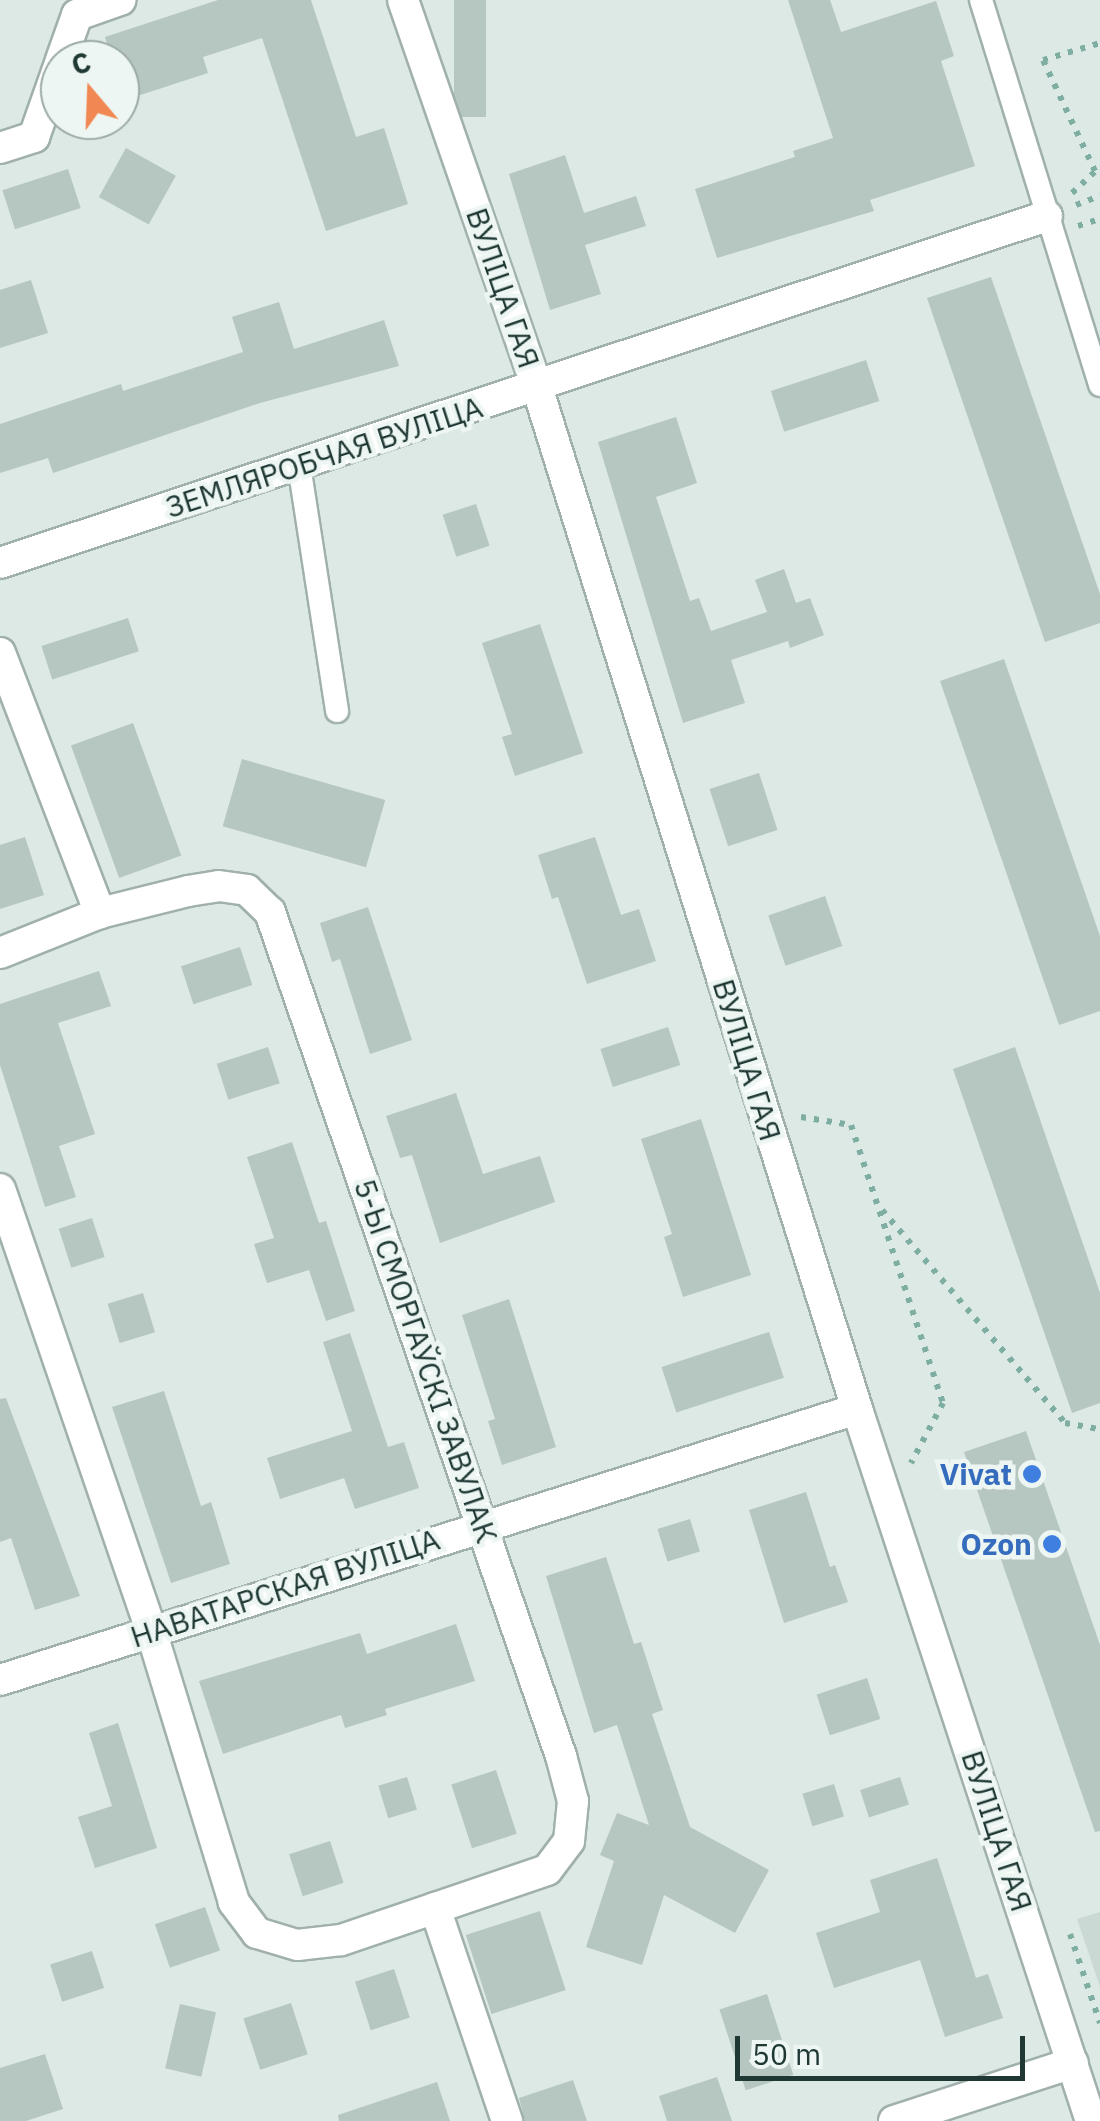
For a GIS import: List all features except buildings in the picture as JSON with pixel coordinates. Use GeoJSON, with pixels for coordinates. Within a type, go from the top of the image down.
{"type":"FeatureCollection","features":[{"type":"Feature","properties":{"kind":"street"},"geometry":{"type":"LineString","coordinates":[[66,40],[75,8],[120,0]]}},
{"type":"Feature","properties":{"kind":"street","name":"ВУЛІЦА ГАЯ"},"geometry":{"type":"LineString","coordinates":[[404,0],[536,386],[856,1409],[1091,2121]]}},
{"type":"Feature","properties":{"kind":"street"},"geometry":{"type":"LineString","coordinates":[[0,148],[34,137],[40,119]]}},
{"type":"Feature","properties":{"kind":"street","name":"ЗЕМЛЯРОБЧАЯ ВУЛІЦА"},"geometry":{"type":"LineString","coordinates":[[0,563],[1047,216]]}},
{"type":"Feature","properties":{"kind":"street"},"geometry":{"type":"LineString","coordinates":[[0,653],[100,913]]}},
{"type":"Feature","properties":{"kind":"street","name":"5-Ы СМОРГАЎСКІ ЗАВУЛАК"},"geometry":{"type":"LineString","coordinates":[[0,953],[100,913],[219,886],[246,890],[270,912],[561,1756],[573,1801],[569,1841],[547,1870],[340,1940],[297,1946],[257,1933],[234,1902],[151,1630],[0,1189]]}},
{"type":"Feature","properties":{"kind":"street","name":"НАВАТАРСКАЯ ВУЛІЦА"},"geometry":{"type":"LineString","coordinates":[[0,1680],[856,1409]]}},
{"type":"Feature","properties":{"kind":"street"},"geometry":{"type":"LineString","coordinates":[[435,1908],[508,2121]]}},
{"type":"Feature","properties":{"kind":"street"},"geometry":{"type":"LineString","coordinates":[[894,2121],[1073,2063]]}},
{"type":"Feature","properties":{"kind":"lane"},"geometry":{"type":"LineString","coordinates":[[981,0],[1100,385]]}},
{"type":"Feature","properties":{"kind":"lane"},"geometry":{"type":"LineString","coordinates":[[299,465],[338,711]]}},
{"type":"Feature","properties":{"kind":"path"},"geometry":{"type":"LineString","coordinates":[[1095,171],[1043,60],[1100,43]]}},
{"type":"Feature","properties":{"kind":"path"},"geometry":{"type":"LineString","coordinates":[[791,1116],[852,1125],[943,1404],[910,1461],[916,1480]]}},
{"type":"Feature","properties":{"kind":"path"},"geometry":{"type":"LineString","coordinates":[[878,1206],[1064,1423],[1100,1429]]}},
{"type":"Feature","properties":{"kind":"path"},"geometry":{"type":"LineString","coordinates":[[1065,1920],[1100,2023]]}},
{"type":"Feature","properties":{"kind":"shaded area"},"geometry":{"type":"Polygon","coordinates":[[[1100,1912],[1100,1987],[1077,1919],[1100,1912]]]}},
{"type":"Feature","properties":{"kind":"place","name":"Vivat"},"geometry":{"type":"Point","coordinates":[1032,1474]}},
{"type":"Feature","properties":{"kind":"place","name":"Ozon"},"geometry":{"type":"Point","coordinates":[1052,1544]}}]}
